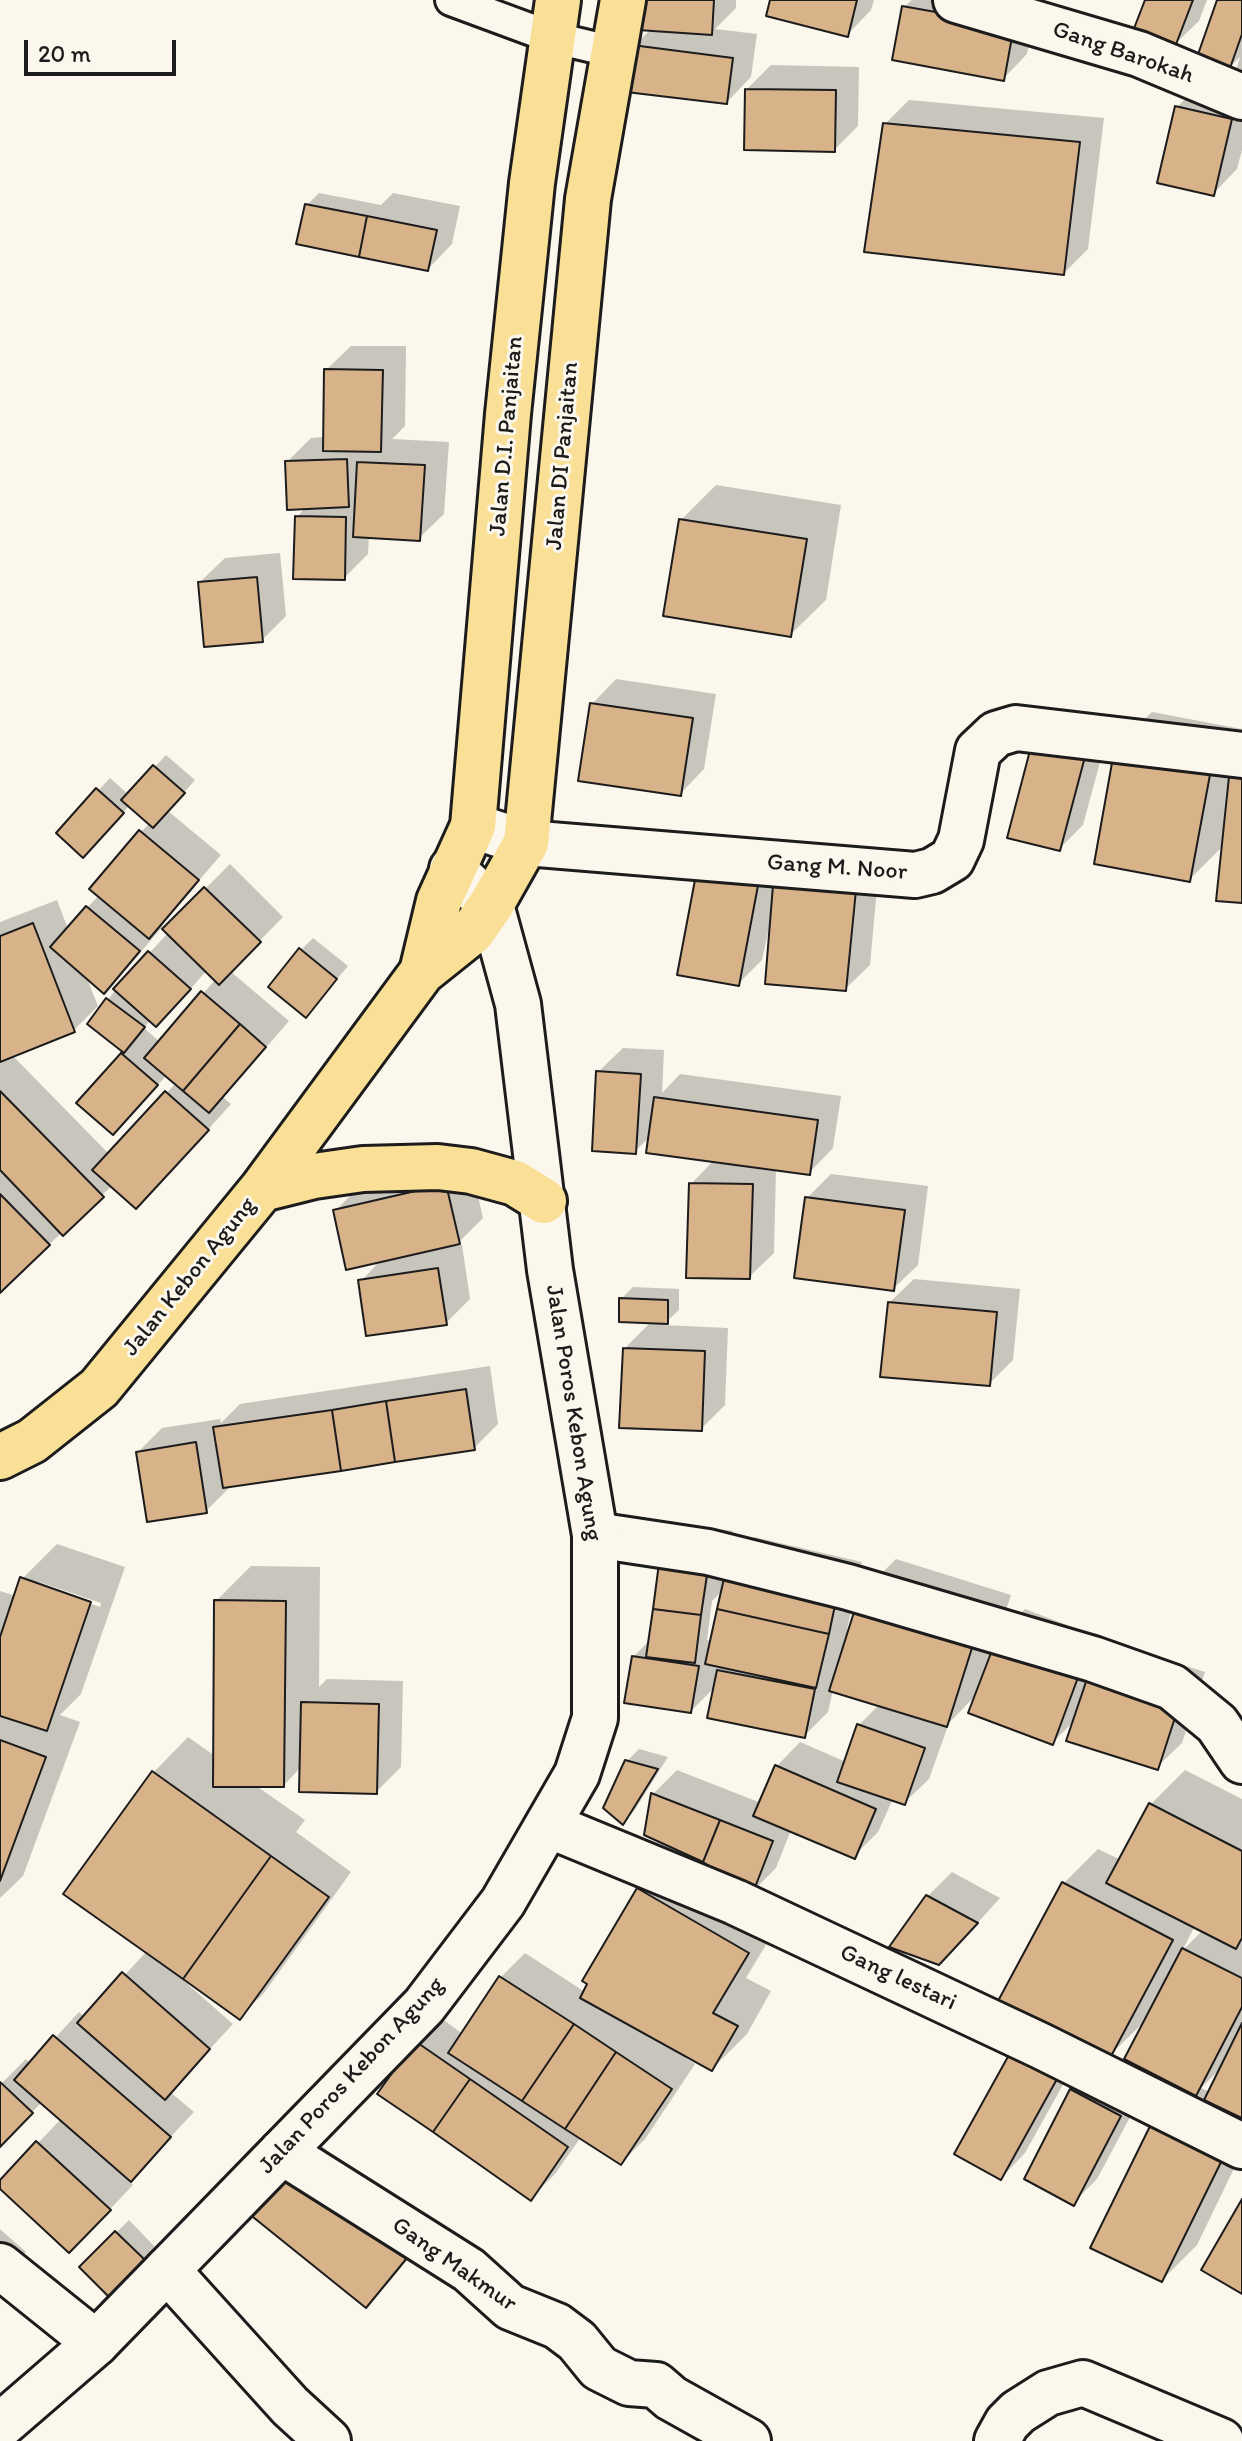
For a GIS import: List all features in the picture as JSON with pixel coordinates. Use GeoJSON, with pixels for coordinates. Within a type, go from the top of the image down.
{"type":"FeatureCollection","features":[{"type":"Feature","properties":{"kind":"highway","name":"Jalan DI Panjaitan"},"geometry":{"type":"LineString","coordinates":[[422,972],[472,932],[526,843],[588,199],[623,0]]}},
{"type":"Feature","properties":{"kind":"highway","name":"Jalan D.I. Panjaitan"},"geometry":{"type":"LineString","coordinates":[[422,972],[439,901],[473,826],[509,399],[532,183],[554,18]]}},
{"type":"Feature","properties":{"kind":"highway","name":"Jalan Kebon Agung"},"geometry":{"type":"LineString","coordinates":[[0,1457],[32,1441],[99,1388],[262,1189],[422,972]]}},
{"type":"Feature","properties":{"kind":"highway"},"geometry":{"type":"LineString","coordinates":[[262,1189],[314,1176],[363,1169],[438,1167],[471,1171],[504,1180],[530,1190],[544,1201]]}},
{"type":"Feature","properties":{"kind":"street","name":"Gang Barokah"},"geometry":{"type":"LineString","coordinates":[[956,0],[1139,54],[1242,97]]}},
{"type":"Feature","properties":{"kind":"street","name":"Gang M. Noor"},"geometry":{"type":"LineString","coordinates":[[526,843],[915,875],[932,871],[952,859],[961,840],[978,751],[996,734],[1016,728],[1242,755]]}},
{"type":"Feature","properties":{"kind":"street"},"geometry":{"type":"LineString","coordinates":[[473,826],[526,843]]}},
{"type":"Feature","properties":{"kind":"street"},"geometry":{"type":"LineString","coordinates":[[452,869],[491,905]]}},
{"type":"Feature","properties":{"kind":"street","name":"Jalan Poros Kebon Agung"},"geometry":{"type":"LineString","coordinates":[[0,2426],[96,2343],[424,2006],[503,1902],[577,1774],[595,1718],[595,1535],[550,1270],[518,1004],[491,905]]}},
{"type":"Feature","properties":{"kind":"street"},"geometry":{"type":"LineString","coordinates":[[595,1535],[708,1552],[848,1587],[1093,1659],[1172,1687],[1217,1724],[1242,1761]]}},
{"type":"Feature","properties":{"kind":"street","name":"Gang lestari"},"geometry":{"type":"LineString","coordinates":[[548,1825],[735,1902],[1041,2046],[1242,2146]]}},
{"type":"Feature","properties":{"kind":"street","name":"Gang Makmur"},"geometry":{"type":"LineString","coordinates":[[282,2152],[469,2270],[510,2307],[557,2326],[577,2341],[599,2368],[629,2383],[656,2385],[671,2398],[748,2441]]}},
{"type":"Feature","properties":{"kind":"street"},"geometry":{"type":"LineString","coordinates":[[0,2266],[96,2343]]}},
{"type":"Feature","properties":{"kind":"street"},"geometry":{"type":"LineString","coordinates":[[167,2270],[290,2406],[328,2441]]}},
{"type":"Feature","properties":{"kind":"street"},"geometry":{"type":"LineString","coordinates":[[997,2441],[1007,2423],[1018,2412],[1048,2393],[1083,2383],[1221,2441]]}},
{"type":"Feature","properties":{"kind":"lane"},"geometry":{"type":"LineString","coordinates":[[451,0],[554,18],[614,52]]}},
{"type":"Feature","properties":{"kind":"building"},"geometry":{"type":"Polygon","coordinates":[[[640,0],[714,0],[712,35],[638,30],[640,0]]]}},
{"type":"Feature","properties":{"kind":"building"},"geometry":{"type":"Polygon","coordinates":[[[770,0],[857,0],[848,37],[766,16],[770,0]]]}},
{"type":"Feature","properties":{"kind":"building"},"geometry":{"type":"Polygon","coordinates":[[[1145,0],[1193,0],[1175,47],[1133,31],[1145,0]]]}},
{"type":"Feature","properties":{"kind":"building"},"geometry":{"type":"Polygon","coordinates":[[[1217,0],[1242,0],[1242,34],[1229,71],[1196,60],[1217,0]]]}},
{"type":"Feature","properties":{"kind":"building"},"geometry":{"type":"Polygon","coordinates":[[[902,6],[1014,26],[1004,81],[892,60],[902,6]]]}},
{"type":"Feature","properties":{"kind":"building"},"geometry":{"type":"Polygon","coordinates":[[[632,45],[733,58],[727,104],[626,92],[632,45]]]}},
{"type":"Feature","properties":{"kind":"building"},"geometry":{"type":"Polygon","coordinates":[[[745,89],[836,90],[835,152],[744,150],[745,89]]]}},
{"type":"Feature","properties":{"kind":"building"},"geometry":{"type":"Polygon","coordinates":[[[1175,106],[1232,119],[1214,196],[1157,183],[1175,106]]]}},
{"type":"Feature","properties":{"kind":"building"},"geometry":{"type":"Polygon","coordinates":[[[883,123],[1080,142],[1064,275],[864,252],[883,123]]]}},
{"type":"Feature","properties":{"kind":"building"},"geometry":{"type":"Polygon","coordinates":[[[305,204],[367,216],[359,257],[296,244],[305,204]]]}},
{"type":"Feature","properties":{"kind":"building"},"geometry":{"type":"Polygon","coordinates":[[[367,216],[437,230],[428,271],[359,257],[367,216]]]}},
{"type":"Feature","properties":{"kind":"building"},"geometry":{"type":"Polygon","coordinates":[[[324,369],[383,370],[381,452],[323,451],[324,369]]]}},
{"type":"Feature","properties":{"kind":"building"},"geometry":{"type":"Polygon","coordinates":[[[347,459],[349,507],[287,510],[285,461],[347,459]]]}},
{"type":"Feature","properties":{"kind":"building"},"geometry":{"type":"Polygon","coordinates":[[[357,462],[425,465],[420,541],[353,537],[357,462]]]}},
{"type":"Feature","properties":{"kind":"building"},"geometry":{"type":"Polygon","coordinates":[[[295,516],[346,517],[345,580],[293,579],[295,516]]]}},
{"type":"Feature","properties":{"kind":"building"},"geometry":{"type":"Polygon","coordinates":[[[679,519],[807,539],[791,637],[663,616],[679,519]]]}},
{"type":"Feature","properties":{"kind":"building"},"geometry":{"type":"Polygon","coordinates":[[[257,577],[263,642],[204,647],[198,582],[257,577]]]}},
{"type":"Feature","properties":{"kind":"building"},"geometry":{"type":"Polygon","coordinates":[[[590,703],[693,718],[681,796],[578,781],[590,703]]]}},
{"type":"Feature","properties":{"kind":"building"},"geometry":{"type":"Polygon","coordinates":[[[1033,739],[1086,753],[1060,851],[1007,838],[1033,739]]]}},
{"type":"Feature","properties":{"kind":"building"},"geometry":{"type":"Polygon","coordinates":[[[1115,746],[1212,764],[1190,882],[1094,864],[1115,746]]]}},
{"type":"Feature","properties":{"kind":"building"},"geometry":{"type":"Polygon","coordinates":[[[153,765],[185,793],[153,828],[121,800],[153,765]]]}},
{"type":"Feature","properties":{"kind":"building"},"geometry":{"type":"Polygon","coordinates":[[[1230,767],[1242,768],[1242,903],[1216,901],[1230,767]]]}},
{"type":"Feature","properties":{"kind":"building"},"geometry":{"type":"Polygon","coordinates":[[[96,788],[124,813],[83,858],[56,833],[96,788]]]}},
{"type":"Feature","properties":{"kind":"building"},"geometry":{"type":"Polygon","coordinates":[[[139,830],[199,880],[149,939],[89,889],[139,830]]]}},
{"type":"Feature","properties":{"kind":"building"},"geometry":{"type":"Polygon","coordinates":[[[698,864],[760,875],[739,986],[677,975],[698,864]]]}},
{"type":"Feature","properties":{"kind":"building"},"geometry":{"type":"Polygon","coordinates":[[[774,873],[857,880],[846,991],[765,984],[774,873]]]}},
{"type":"Feature","properties":{"kind":"building"},"geometry":{"type":"Polygon","coordinates":[[[204,887],[261,942],[219,985],[162,929],[204,887]]]}},
{"type":"Feature","properties":{"kind":"building"},"geometry":{"type":"Polygon","coordinates":[[[86,906],[140,951],[104,994],[50,947],[86,906]]]}},
{"type":"Feature","properties":{"kind":"building"},"geometry":{"type":"Polygon","coordinates":[[[33,923],[75,1032],[0,1062],[0,936],[33,923]]]}},
{"type":"Feature","properties":{"kind":"building"},"geometry":{"type":"Polygon","coordinates":[[[299,948],[337,979],[306,1018],[268,987],[299,948]]]}},
{"type":"Feature","properties":{"kind":"building"},"geometry":{"type":"Polygon","coordinates":[[[148,951],[191,989],[156,1027],[113,989],[148,951]]]}},
{"type":"Feature","properties":{"kind":"building"},"geometry":{"type":"Polygon","coordinates":[[[201,991],[240,1024],[183,1091],[144,1058],[201,991]]]}},
{"type":"Feature","properties":{"kind":"building"},"geometry":{"type":"Polygon","coordinates":[[[106,998],[145,1027],[124,1053],[87,1024],[106,998]]]}},
{"type":"Feature","properties":{"kind":"building"},"geometry":{"type":"Polygon","coordinates":[[[240,1024],[266,1047],[209,1113],[183,1091],[240,1024]]]}},
{"type":"Feature","properties":{"kind":"building"},"geometry":{"type":"Polygon","coordinates":[[[121,1053],[158,1085],[113,1135],[76,1103],[121,1053]]]}},
{"type":"Feature","properties":{"kind":"building"},"geometry":{"type":"Polygon","coordinates":[[[596,1071],[641,1074],[636,1154],[592,1151],[596,1071]]]}},
{"type":"Feature","properties":{"kind":"building"},"geometry":{"type":"Polygon","coordinates":[[[0,1091],[104,1197],[63,1236],[0,1170],[0,1091]]]}},
{"type":"Feature","properties":{"kind":"building"},"geometry":{"type":"Polygon","coordinates":[[[165,1091],[209,1130],[136,1209],[92,1170],[165,1091]]]}},
{"type":"Feature","properties":{"kind":"building"},"geometry":{"type":"Polygon","coordinates":[[[654,1097],[818,1120],[810,1175],[646,1153],[654,1097]]]}},
{"type":"Feature","properties":{"kind":"building"},"geometry":{"type":"Polygon","coordinates":[[[689,1183],[753,1184],[750,1279],[686,1278],[689,1183]]]}},
{"type":"Feature","properties":{"kind":"building"},"geometry":{"type":"Polygon","coordinates":[[[446,1184],[460,1244],[346,1270],[333,1210],[446,1184]]]}},
{"type":"Feature","properties":{"kind":"building"},"geometry":{"type":"Polygon","coordinates":[[[0,1194],[50,1245],[0,1293],[0,1194]]]}},
{"type":"Feature","properties":{"kind":"building"},"geometry":{"type":"Polygon","coordinates":[[[805,1197],[905,1210],[894,1291],[794,1278],[805,1197]]]}},
{"type":"Feature","properties":{"kind":"building"},"geometry":{"type":"Polygon","coordinates":[[[438,1268],[447,1325],[366,1336],[358,1280],[438,1268]]]}},
{"type":"Feature","properties":{"kind":"building"},"geometry":{"type":"Polygon","coordinates":[[[619,1298],[668,1300],[668,1324],[619,1322],[619,1298]]]}},
{"type":"Feature","properties":{"kind":"building"},"geometry":{"type":"Polygon","coordinates":[[[888,1302],[997,1312],[990,1386],[880,1377],[888,1302]]]}},
{"type":"Feature","properties":{"kind":"building"},"geometry":{"type":"Polygon","coordinates":[[[623,1348],[705,1351],[702,1431],[619,1428],[623,1348]]]}},
{"type":"Feature","properties":{"kind":"building"},"geometry":{"type":"Polygon","coordinates":[[[466,1389],[475,1450],[395,1462],[386,1401],[466,1389]]]}},
{"type":"Feature","properties":{"kind":"building"},"geometry":{"type":"Polygon","coordinates":[[[386,1401],[395,1462],[341,1471],[332,1410],[386,1401]]]}},
{"type":"Feature","properties":{"kind":"building"},"geometry":{"type":"Polygon","coordinates":[[[332,1410],[341,1471],[223,1488],[213,1427],[332,1410]]]}},
{"type":"Feature","properties":{"kind":"building"},"geometry":{"type":"Polygon","coordinates":[[[196,1442],[207,1513],[147,1522],[136,1452],[196,1442]]]}},
{"type":"Feature","properties":{"kind":"building"},"geometry":{"type":"Polygon","coordinates":[[[661,1548],[710,1555],[701,1615],[653,1609],[661,1548]]]}},
{"type":"Feature","properties":{"kind":"building"},"geometry":{"type":"Polygon","coordinates":[[[728,1561],[839,1586],[829,1634],[717,1609],[728,1561]]]}},
{"type":"Feature","properties":{"kind":"building"},"geometry":{"type":"Polygon","coordinates":[[[20,1577],[91,1602],[47,1731],[0,1716],[0,1637],[20,1577]]]}},
{"type":"Feature","properties":{"kind":"building"},"geometry":{"type":"Polygon","coordinates":[[[860,1593],[978,1629],[947,1727],[829,1691],[860,1593]]]}},
{"type":"Feature","properties":{"kind":"building"},"geometry":{"type":"Polygon","coordinates":[[[214,1600],[286,1601],[284,1787],[213,1787],[214,1600]]]}},
{"type":"Feature","properties":{"kind":"building"},"geometry":{"type":"Polygon","coordinates":[[[653,1609],[701,1615],[695,1663],[646,1657],[653,1609]]]}},
{"type":"Feature","properties":{"kind":"building"},"geometry":{"type":"Polygon","coordinates":[[[717,1609],[829,1634],[816,1688],[705,1664],[717,1609]]]}},
{"type":"Feature","properties":{"kind":"building"},"geometry":{"type":"Polygon","coordinates":[[[999,1632],[1083,1664],[1053,1745],[968,1713],[999,1632]]]}},
{"type":"Feature","properties":{"kind":"building"},"geometry":{"type":"Polygon","coordinates":[[[632,1656],[699,1666],[691,1713],[624,1703],[632,1656]]]}},
{"type":"Feature","properties":{"kind":"building"},"geometry":{"type":"Polygon","coordinates":[[[1091,1667],[1182,1696],[1158,1770],[1066,1741],[1091,1667]]]}},
{"type":"Feature","properties":{"kind":"building"},"geometry":{"type":"Polygon","coordinates":[[[717,1670],[815,1689],[805,1738],[707,1718],[717,1670]]]}},
{"type":"Feature","properties":{"kind":"building"},"geometry":{"type":"Polygon","coordinates":[[[301,1702],[379,1704],[377,1794],[299,1792],[301,1702]]]}},
{"type":"Feature","properties":{"kind":"building"},"geometry":{"type":"Polygon","coordinates":[[[857,1724],[925,1748],[905,1805],[837,1782],[857,1724]]]}},
{"type":"Feature","properties":{"kind":"building"},"geometry":{"type":"Polygon","coordinates":[[[0,1740],[46,1757],[0,1881],[0,1740]]]}},
{"type":"Feature","properties":{"kind":"building"},"geometry":{"type":"Polygon","coordinates":[[[625,1760],[658,1769],[623,1825],[603,1808],[625,1760]]]}},
{"type":"Feature","properties":{"kind":"building"},"geometry":{"type":"Polygon","coordinates":[[[775,1765],[876,1809],[855,1859],[753,1816],[775,1765]]]}},
{"type":"Feature","properties":{"kind":"building"},"geometry":{"type":"Polygon","coordinates":[[[152,1771],[271,1856],[183,1979],[63,1894],[152,1771]]]}},
{"type":"Feature","properties":{"kind":"building"},"geometry":{"type":"Polygon","coordinates":[[[651,1793],[720,1820],[703,1862],[644,1835],[651,1793]]]}},
{"type":"Feature","properties":{"kind":"building"},"geometry":{"type":"Polygon","coordinates":[[[1149,1803],[1242,1851],[1242,1938],[1236,1949],[1106,1883],[1149,1803]]]}},
{"type":"Feature","properties":{"kind":"building"},"geometry":{"type":"Polygon","coordinates":[[[720,1820],[773,1841],[752,1895],[703,1862],[720,1820]]]}},
{"type":"Feature","properties":{"kind":"building"},"geometry":{"type":"Polygon","coordinates":[[[271,1856],[329,1897],[240,2020],[183,1979],[271,1856]]]}},
{"type":"Feature","properties":{"kind":"building"},"geometry":{"type":"Polygon","coordinates":[[[1062,1882],[1173,1940],[1109,2060],[998,2001],[1062,1882]]]}},
{"type":"Feature","properties":{"kind":"building"},"geometry":{"type":"Polygon","coordinates":[[[637,1888],[749,1953],[713,2013],[738,2026],[712,2071],[580,1998],[587,1984],[582,1981],[637,1888]]]}},
{"type":"Feature","properties":{"kind":"building"},"geometry":{"type":"Polygon","coordinates":[[[926,1895],[978,1923],[939,1965],[889,1947],[926,1895]]]}},
{"type":"Feature","properties":{"kind":"building"},"geometry":{"type":"Polygon","coordinates":[[[1182,1948],[1242,1978],[1242,2007],[1196,2096],[1124,2059],[1182,1948]]]}},
{"type":"Feature","properties":{"kind":"building"},"geometry":{"type":"Polygon","coordinates":[[[122,1972],[210,2049],[165,2100],[77,2023],[122,1972]]]}},
{"type":"Feature","properties":{"kind":"building"},"geometry":{"type":"Polygon","coordinates":[[[499,1976],[574,2024],[522,2101],[448,2053],[499,1976]]]}},
{"type":"Feature","properties":{"kind":"building"},"geometry":{"type":"Polygon","coordinates":[[[1242,2023],[1242,2118],[1204,2100],[1242,2023]]]}},
{"type":"Feature","properties":{"kind":"building"},"geometry":{"type":"Polygon","coordinates":[[[574,2024],[616,2052],[565,2129],[522,2101],[574,2024]]]}},
{"type":"Feature","properties":{"kind":"building"},"geometry":{"type":"Polygon","coordinates":[[[53,2035],[171,2137],[131,2182],[14,2080],[53,2035]]]}},
{"type":"Feature","properties":{"kind":"building"},"geometry":{"type":"Polygon","coordinates":[[[415,2041],[470,2079],[433,2132],[377,2094],[415,2041]]]}},
{"type":"Feature","properties":{"kind":"building"},"geometry":{"type":"Polygon","coordinates":[[[1015,2044],[1062,2070],[1001,2180],[954,2154],[1015,2044]]]}},
{"type":"Feature","properties":{"kind":"building"},"geometry":{"type":"Polygon","coordinates":[[[616,2052],[672,2089],[621,2165],[565,2129],[616,2052]]]}},
{"type":"Feature","properties":{"kind":"building"},"geometry":{"type":"Polygon","coordinates":[[[470,2079],[568,2147],[531,2201],[433,2132],[470,2079]]]}},
{"type":"Feature","properties":{"kind":"building"},"geometry":{"type":"Polygon","coordinates":[[[0,2082],[33,2113],[0,2147],[0,2082]]]}},
{"type":"Feature","properties":{"kind":"building"},"geometry":{"type":"Polygon","coordinates":[[[1070,2089],[1121,2116],[1074,2206],[1024,2179],[1070,2089]]]}},
{"type":"Feature","properties":{"kind":"building"},"geometry":{"type":"Polygon","coordinates":[[[1155,2116],[1227,2150],[1162,2282],[1090,2248],[1155,2116]]]}},
{"type":"Feature","properties":{"kind":"building"},"geometry":{"type":"Polygon","coordinates":[[[36,2141],[111,2210],[69,2253],[0,2189],[0,2180],[36,2141]]]}},
{"type":"Feature","properties":{"kind":"building"},"geometry":{"type":"Polygon","coordinates":[[[289,2163],[407,2258],[366,2308],[248,2213],[289,2163]]]}},
{"type":"Feature","properties":{"kind":"building"},"geometry":{"type":"Polygon","coordinates":[[[1242,2199],[1242,2294],[1201,2270],[1242,2199]]]}},
{"type":"Feature","properties":{"kind":"building"},"geometry":{"type":"Polygon","coordinates":[[[115,2231],[145,2260],[109,2297],[79,2267],[115,2231]]]}}]}
